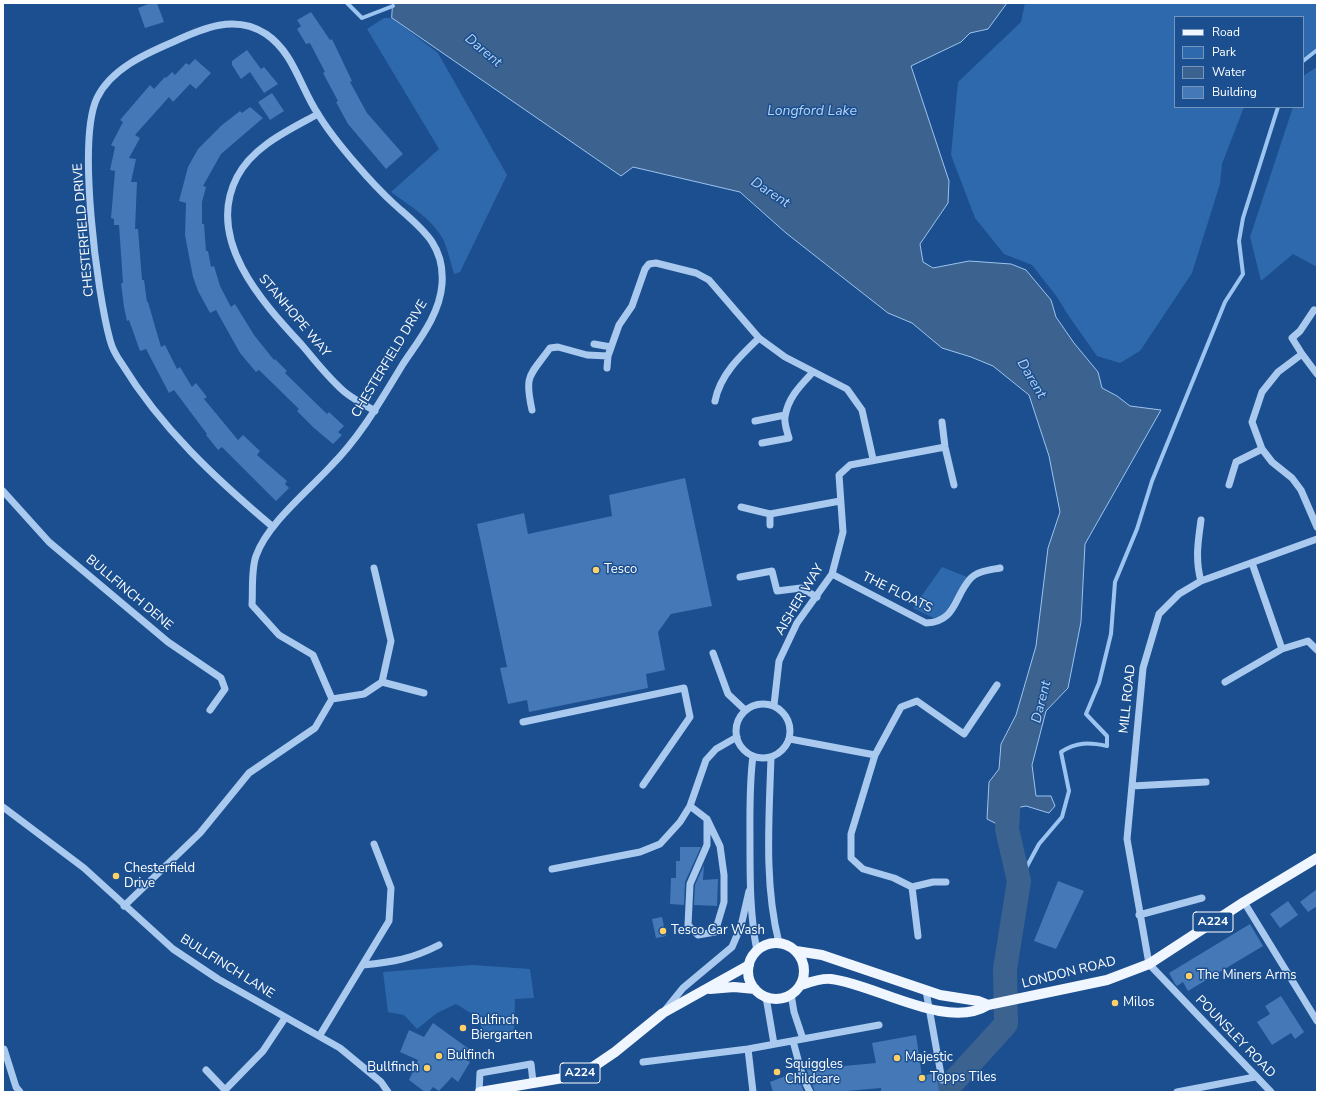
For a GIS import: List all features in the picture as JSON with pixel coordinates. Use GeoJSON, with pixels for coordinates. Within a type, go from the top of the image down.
{"type":"FeatureCollection","features":[{"type":"Feature","properties":{"kind":"main road","name":"LONDON ROAD"},"geometry":{"type":"LineString","coordinates":[[801,985],[830,979],[929,1009],[947,1012],[969,1012],[980,1010],[991,1005],[1107,980],[1149,964],[1244,902],[1317,858]]}},
{"type":"Feature","properties":{"kind":"main road"},"geometry":{"type":"LineString","coordinates":[[757,951],[770,944],[779,944]]}},
{"type":"Feature","properties":{"kind":"main road","name":"LONDON ROAD"},"geometry":{"type":"LineString","coordinates":[[779,944],[796,951],[822,955],[926,990],[958,999],[978,1001],[991,1005]]}},
{"type":"Feature","properties":{"kind":"main road","name":"A224"},"geometry":{"type":"LineString","coordinates":[[479,1092],[531,1086],[590,1069],[615,1052],[663,1013],[708,989],[749,964],[757,951]]}},
{"type":"Feature","properties":{"kind":"main road"},"geometry":{"type":"LineString","coordinates":[[749,964],[750,977],[755,989],[766,997],[781,998],[791,994],[801,985],[804,968],[796,951]]}},
{"type":"Feature","properties":{"kind":"main road","name":"A224"},"geometry":{"type":"LineString","coordinates":[[708,989],[734,987],[755,989]]}},
{"type":"Feature","properties":{"kind":"street","name":"CHESTERFIELD DRIVE"},"geometry":{"type":"LineString","coordinates":[[273,526],[205,466],[180,441],[143,395],[110,343],[102,302],[92,213],[89,165],[92,124],[95,101],[105,86],[120,70],[164,46],[208,27],[225,23],[252,28],[263,32],[278,43],[287,54],[318,114],[354,162],[380,191],[418,224],[430,238],[437,249],[441,264],[442,289],[434,315],[375,411],[357,437],[334,464],[273,526],[255,557],[252,605],[279,634],[313,655],[332,699]]}},
{"type":"Feature","properties":{"kind":"street","name":"STANHOPE WAY"},"geometry":{"type":"LineString","coordinates":[[318,114],[283,133],[255,154],[245,164],[237,176],[230,195],[227,214],[228,230],[248,280],[276,317],[346,393],[375,411]]}},
{"type":"Feature","properties":{"kind":"street"},"geometry":{"type":"LineString","coordinates":[[607,368],[608,356],[611,347],[620,325],[632,306],[644,269],[649,264],[656,263],[696,273],[708,280],[717,288],[731,308],[759,338],[785,356],[813,372],[847,388],[862,410],[873,459]]}},
{"type":"Feature","properties":{"kind":"street"},"geometry":{"type":"LineString","coordinates":[[1314,310],[1300,331],[1292,338],[1317,374]]}},
{"type":"Feature","properties":{"kind":"street"},"geometry":{"type":"LineString","coordinates":[[715,401],[717,388],[740,356],[759,338]]}},
{"type":"Feature","properties":{"kind":"street"},"geometry":{"type":"LineString","coordinates":[[594,344],[611,347]]}},
{"type":"Feature","properties":{"kind":"street"},"geometry":{"type":"LineString","coordinates":[[532,410],[527,389],[528,378],[550,348],[558,347],[586,355],[608,356]]}},
{"type":"Feature","properties":{"kind":"street"},"geometry":{"type":"LineString","coordinates":[[1302,354],[1278,372],[1262,392],[1252,422],[1262,449],[1272,462],[1292,478],[1301,490],[1317,527]]}},
{"type":"Feature","properties":{"kind":"street"},"geometry":{"type":"LineString","coordinates":[[762,443],[789,438],[785,415],[792,395],[813,372]]}},
{"type":"Feature","properties":{"kind":"street"},"geometry":{"type":"LineString","coordinates":[[755,420],[785,415]]}},
{"type":"Feature","properties":{"kind":"street"},"geometry":{"type":"LineString","coordinates":[[942,422],[945,446],[954,485]]}},
{"type":"Feature","properties":{"kind":"street","name":"AISHER WAY"},"geometry":{"type":"LineString","coordinates":[[774,705],[778,661],[797,623],[832,574],[843,532],[839,475],[850,465],[873,459],[945,446]]}},
{"type":"Feature","properties":{"kind":"street"},"geometry":{"type":"LineString","coordinates":[[1229,485],[1236,462],[1262,449]]}},
{"type":"Feature","properties":{"kind":"street","name":"BULLFINCH DENE"},"geometry":{"type":"LineString","coordinates":[[3,491],[49,542],[168,642],[222,678],[225,689],[210,710]]}},
{"type":"Feature","properties":{"kind":"street"},"geometry":{"type":"LineString","coordinates":[[741,506],[770,514],[840,501]]}},
{"type":"Feature","properties":{"kind":"street"},"geometry":{"type":"LineString","coordinates":[[770,514],[770,525]]}},
{"type":"Feature","properties":{"kind":"street"},"geometry":{"type":"LineString","coordinates":[[1201,520],[1197,549],[1198,569],[1201,581]]}},
{"type":"Feature","properties":{"kind":"street","name":"MILL ROAD"},"geometry":{"type":"LineString","coordinates":[[1149,964],[1127,839],[1142,668],[1159,614],[1179,594],[1201,581],[1317,539]]}},
{"type":"Feature","properties":{"kind":"street"},"geometry":{"type":"LineString","coordinates":[[1252,563],[1282,649]]}},
{"type":"Feature","properties":{"kind":"street"},"geometry":{"type":"LineString","coordinates":[[124,906],[200,832],[249,773],[315,728],[332,699],[364,694],[382,682],[391,641],[374,568]]}},
{"type":"Feature","properties":{"kind":"street","name":"THE FLOATS"},"geometry":{"type":"LineString","coordinates":[[832,574],[926,623],[936,623],[945,619],[971,578],[985,571],[1000,568]]}},
{"type":"Feature","properties":{"kind":"street"},"geometry":{"type":"LineString","coordinates":[[740,577],[772,571],[777,591],[801,588],[817,597]]}},
{"type":"Feature","properties":{"kind":"street"},"geometry":{"type":"LineString","coordinates":[[1225,682],[1282,649],[1308,641],[1317,650]]}},
{"type":"Feature","properties":{"kind":"street"},"geometry":{"type":"LineString","coordinates":[[713,653],[728,694],[745,710]]}},
{"type":"Feature","properties":{"kind":"street"},"geometry":{"type":"LineString","coordinates":[[382,682],[424,693]]}},
{"type":"Feature","properties":{"kind":"street"},"geometry":{"type":"LineString","coordinates":[[946,882],[933,882],[912,887],[894,878],[863,869],[851,858],[851,834],[875,755],[901,707],[917,701],[964,734],[997,685]]}},
{"type":"Feature","properties":{"kind":"street"},"geometry":{"type":"LineString","coordinates":[[523,722],[684,688],[690,717],[643,785]]}},
{"type":"Feature","properties":{"kind":"street"},"geometry":{"type":"LineString","coordinates":[[758,704],[774,705],[783,712],[789,720],[791,729],[790,739],[784,749],[771,757],[762,758],[753,756],[741,747],[736,737],[737,724],[745,710],[758,704]]}},
{"type":"Feature","properties":{"kind":"street"},"geometry":{"type":"LineString","coordinates":[[552,869],[640,852],[660,844],[680,822],[690,806],[706,760],[716,749],[736,737]]}},
{"type":"Feature","properties":{"kind":"street"},"geometry":{"type":"LineString","coordinates":[[790,739],[875,755]]}},
{"type":"Feature","properties":{"kind":"street"},"geometry":{"type":"LineString","coordinates":[[753,756],[750,782],[750,883],[754,934],[757,951]]}},
{"type":"Feature","properties":{"kind":"street"},"geometry":{"type":"LineString","coordinates":[[771,757],[770,890],[773,917],[779,944]]}},
{"type":"Feature","properties":{"kind":"street"},"geometry":{"type":"LineString","coordinates":[[1132,786],[1206,782]]}},
{"type":"Feature","properties":{"kind":"street"},"geometry":{"type":"LineString","coordinates":[[690,806],[707,819],[720,846],[724,875],[724,902],[715,932],[698,935],[688,925],[690,884],[707,845],[707,819]]}},
{"type":"Feature","properties":{"kind":"street","name":"BULLFINCH LANE"},"geometry":{"type":"LineString","coordinates":[[3,807],[84,868],[173,949],[218,979],[285,1018],[320,1035],[356,1060],[381,1082],[388,1092]]}},
{"type":"Feature","properties":{"kind":"street"},"geometry":{"type":"LineString","coordinates":[[320,1035],[389,921],[391,888],[374,844]]}},
{"type":"Feature","properties":{"kind":"street"},"geometry":{"type":"LineString","coordinates":[[663,1013],[682,988],[732,947],[741,926],[750,883]]}},
{"type":"Feature","properties":{"kind":"street"},"geometry":{"type":"LineString","coordinates":[[912,887],[918,936]]}},
{"type":"Feature","properties":{"kind":"street"},"geometry":{"type":"LineString","coordinates":[[1140,915],[1202,898]]}},
{"type":"Feature","properties":{"kind":"street"},"geometry":{"type":"LineString","coordinates":[[1244,902],[1317,1020]]}},
{"type":"Feature","properties":{"kind":"street"},"geometry":{"type":"LineString","coordinates":[[363,965],[401,961],[421,954],[439,945]]}},
{"type":"Feature","properties":{"kind":"street","name":"POUNSLEY ROAD"},"geometry":{"type":"LineString","coordinates":[[1149,964],[1255,1078],[1271,1092]]}},
{"type":"Feature","properties":{"kind":"street"},"geometry":{"type":"LineString","coordinates":[[926,990],[942,1080]]}},
{"type":"Feature","properties":{"kind":"street"},"geometry":{"type":"LineString","coordinates":[[791,994],[794,1012],[803,1039]]}},
{"type":"Feature","properties":{"kind":"street"},"geometry":{"type":"LineString","coordinates":[[766,997],[774,1044]]}},
{"type":"Feature","properties":{"kind":"street"},"geometry":{"type":"LineString","coordinates":[[206,1070],[225,1090],[263,1050],[285,1018]]}},
{"type":"Feature","properties":{"kind":"street"},"geometry":{"type":"LineString","coordinates":[[643,1062],[748,1049],[879,1025]]}},
{"type":"Feature","properties":{"kind":"street"},"geometry":{"type":"LineString","coordinates":[[793,1041],[803,1078],[810,1092]]}},
{"type":"Feature","properties":{"kind":"street"},"geometry":{"type":"LineString","coordinates":[[4,1049],[16,1087],[20,1092]]}},
{"type":"Feature","properties":{"kind":"street"},"geometry":{"type":"LineString","coordinates":[[748,1049],[754,1092]]}},
{"type":"Feature","properties":{"kind":"street"},"geometry":{"type":"LineString","coordinates":[[479,1092],[480,1073],[531,1064],[531,1086]]}},
{"type":"Feature","properties":{"kind":"street"},"geometry":{"type":"LineString","coordinates":[[1177,1092],[1255,1078]]}},
{"type":"Feature","properties":{"kind":"green space"},"geometry":{"type":"Polygon","coordinates":[[[1025,3],[1317,3],[1317,47],[1304,57],[1304,16],[1174,16],[1174,108],[1244,108],[1222,164],[1220,184],[1192,273],[1140,351],[1120,363],[1097,356],[1057,297],[1032,265],[1004,254],[975,218],[951,155],[958,82],[1021,22],[1025,3]]]}},
{"type":"Feature","properties":{"kind":"green space"},"geometry":{"type":"Polygon","coordinates":[[[384,18],[392,18],[438,53],[507,175],[460,272],[454,274],[444,241],[434,226],[391,192],[439,149],[367,29],[384,18]]]}},
{"type":"Feature","properties":{"kind":"green space"},"geometry":{"type":"Polygon","coordinates":[[[1317,67],[1317,267],[1293,254],[1261,281],[1250,237],[1293,108],[1304,108],[1304,75],[1317,67]]]}},
{"type":"Feature","properties":{"kind":"green space"},"geometry":{"type":"Polygon","coordinates":[[[942,567],[967,577],[940,621],[913,608],[942,567]]]}},
{"type":"Feature","properties":{"kind":"green space"},"geometry":{"type":"Polygon","coordinates":[[[473,965],[530,969],[534,998],[515,999],[514,1037],[484,1040],[479,1018],[456,1004],[437,1013],[417,1029],[404,1015],[388,1012],[383,972],[473,965]]]}},
{"type":"Feature","properties":{"kind":"water","name":"Longford Lake"},"geometry":{"type":"Polygon","coordinates":[[[393,3],[1007,3],[988,29],[970,33],[961,42],[911,66],[949,181],[948,203],[920,244],[923,262],[933,268],[969,261],[1011,264],[1026,270],[1051,300],[1056,317],[1074,343],[1098,372],[1102,388],[1117,396],[1130,406],[1161,410],[1085,544],[1081,622],[1068,688],[1046,711],[1032,765],[1036,796],[1051,796],[1055,806],[1049,813],[1026,806],[1016,808],[1007,829],[987,819],[989,782],[999,769],[1001,744],[1016,715],[1036,646],[1048,548],[1060,512],[1049,456],[1029,395],[993,366],[942,348],[912,323],[888,313],[786,233],[740,192],[633,167],[621,176],[392,18],[393,3]]]}},
{"type":"Feature","properties":{"kind":"building"},"geometry":{"type":"Polygon","coordinates":[[[151,3],[157,3],[164,22],[145,28],[138,8],[151,3]]]}},
{"type":"Feature","properties":{"kind":"building"},"geometry":{"type":"Polygon","coordinates":[[[311,12],[330,40],[332,39],[352,81],[350,82],[367,113],[403,154],[386,169],[348,124],[336,102],[338,101],[323,73],[325,72],[310,43],[306,44],[297,29],[301,26],[297,20],[311,12]]]}},
{"type":"Feature","properties":{"kind":"building"},"geometry":{"type":"Polygon","coordinates":[[[247,50],[261,69],[264,67],[278,84],[264,93],[250,72],[241,79],[232,65],[232,61],[247,50]]]}},
{"type":"Feature","properties":{"kind":"building"},"geometry":{"type":"Polygon","coordinates":[[[195,59],[211,73],[196,89],[190,84],[173,102],[169,97],[135,135],[140,138],[129,158],[136,159],[131,182],[137,182],[135,229],[138,229],[142,280],[144,280],[147,302],[161,347],[165,345],[177,369],[180,367],[192,387],[196,383],[207,397],[204,399],[238,440],[243,435],[260,451],[257,455],[287,481],[285,484],[289,488],[276,501],[222,447],[218,450],[174,390],[169,393],[146,349],[140,351],[129,320],[127,321],[124,307],[121,283],[123,283],[119,225],[114,225],[114,219],[111,218],[115,171],[110,170],[115,147],[111,145],[123,122],[120,120],[150,85],[154,89],[165,77],[166,78],[172,72],[175,75],[186,63],[189,65],[195,59]]]}},
{"type":"Feature","properties":{"kind":"building"},"geometry":{"type":"Polygon","coordinates":[[[272,93],[284,111],[270,120],[258,102],[272,93]]]}},
{"type":"Feature","properties":{"kind":"building"},"geometry":{"type":"Polygon","coordinates":[[[250,107],[263,118],[221,154],[203,186],[206,187],[202,202],[202,224],[204,224],[206,251],[208,251],[211,267],[214,266],[220,286],[231,307],[235,304],[254,335],[274,360],[275,359],[287,371],[285,373],[327,414],[329,412],[344,426],[338,432],[342,435],[333,444],[297,411],[299,409],[259,370],[256,372],[240,353],[216,310],[210,313],[198,291],[193,277],[185,235],[186,203],[179,201],[188,167],[198,149],[222,125],[240,111],[242,113],[250,107]]]}},
{"type":"Feature","properties":{"kind":"building","name":"Tesco"},"geometry":{"type":"Polygon","coordinates":[[[685,478],[712,606],[671,614],[658,632],[665,670],[646,674],[648,688],[529,712],[527,700],[508,704],[500,668],[507,667],[477,524],[524,513],[528,534],[612,516],[609,495],[685,478]]]}},
{"type":"Feature","properties":{"kind":"building"},"geometry":{"type":"Polygon","coordinates":[[[680,847],[701,847],[685,882],[684,905],[670,904],[671,878],[676,878],[676,861],[680,861],[680,847]]]}},
{"type":"Feature","properties":{"kind":"building"},"geometry":{"type":"Polygon","coordinates":[[[704,865],[703,880],[718,879],[717,906],[694,905],[695,885],[704,865]]]}},
{"type":"Feature","properties":{"kind":"building"},"geometry":{"type":"Polygon","coordinates":[[[1058,881],[1084,891],[1056,949],[1034,941],[1058,881]]]}},
{"type":"Feature","properties":{"kind":"building"},"geometry":{"type":"Polygon","coordinates":[[[1317,889],[1317,906],[1308,912],[1300,902],[1317,889]]]}},
{"type":"Feature","properties":{"kind":"building"},"geometry":{"type":"Polygon","coordinates":[[[1288,901],[1298,915],[1280,928],[1270,914],[1288,901]]]}},
{"type":"Feature","properties":{"kind":"building","name":"Tesco Car Wash"},"geometry":{"type":"Polygon","coordinates":[[[662,917],[666,936],[656,938],[652,919],[662,917]]]}},
{"type":"Feature","properties":{"kind":"building"},"geometry":{"type":"Polygon","coordinates":[[[1250,924],[1263,946],[1188,991],[1183,982],[1177,986],[1175,984],[1169,973],[1250,924]]]}},
{"type":"Feature","properties":{"kind":"building"},"geometry":{"type":"Polygon","coordinates":[[[1281,996],[1304,1032],[1295,1039],[1291,1033],[1272,1045],[1257,1022],[1270,1014],[1265,1006],[1281,996]]]}},
{"type":"Feature","properties":{"kind":"building","name":"Bulfinch"},"geometry":{"type":"Polygon","coordinates":[[[433,1023],[472,1051],[467,1060],[470,1062],[458,1082],[452,1077],[439,1091],[433,1087],[429,1092],[425,1092],[409,1080],[418,1060],[400,1052],[409,1030],[424,1037],[433,1023]]]}},
{"type":"Feature","properties":{"kind":"building"},"geometry":{"type":"Polygon","coordinates":[[[916,1035],[922,1076],[936,1073],[939,1092],[881,1092],[881,1088],[847,1091],[849,1092],[815,1092],[804,1063],[819,1061],[822,1068],[876,1063],[872,1043],[916,1035]]]}},
{"type":"Feature","properties":{"kind":"building"},"geometry":{"type":"Polygon","coordinates":[[[796,1072],[804,1092],[773,1092],[770,1082],[796,1072]]]}},
{"type":"Feature","properties":{"kind":"waterway","name":"Darent"},"geometry":{"type":"LineString","coordinates":[[347,3],[362,18],[393,6]]}},
{"type":"Feature","properties":{"kind":"waterway"},"geometry":{"type":"LineString","coordinates":[[1304,60],[1317,50]]}},
{"type":"Feature","properties":{"kind":"waterway"},"geometry":{"type":"LineString","coordinates":[[1019,881],[1039,844],[1062,817],[1069,791],[1061,752],[1072,746],[1083,744],[1107,746],[1107,736],[1086,714],[1099,683],[1111,634],[1115,582],[1137,529],[1152,481],[1225,302],[1243,274],[1239,241],[1243,218],[1278,108]]}},
{"type":"Feature","properties":{"kind":"waterway","name":"Darent"},"geometry":{"type":"LineString","coordinates":[[944,1092],[1006,1024],[1005,969],[1019,881],[1007,829],[1009,797]]}},
{"type":"Feature","properties":{"kind":"place","name":"Tesco"},"geometry":{"type":"Point","coordinates":[596,570]}},
{"type":"Feature","properties":{"kind":"place","name":"Chesterfield Drive"},"geometry":{"type":"Point","coordinates":[116,876]}},
{"type":"Feature","properties":{"kind":"place","name":"Tesco Car Wash"},"geometry":{"type":"Point","coordinates":[663,931]}},
{"type":"Feature","properties":{"kind":"place","name":"The Miners Arms"},"geometry":{"type":"Point","coordinates":[1189,976]}},
{"type":"Feature","properties":{"kind":"place","name":"Milos"},"geometry":{"type":"Point","coordinates":[1115,1003]}},
{"type":"Feature","properties":{"kind":"place","name":"Bulfinch Biergarten"},"geometry":{"type":"Point","coordinates":[463,1028]}},
{"type":"Feature","properties":{"kind":"place","name":"Bulfinch"},"geometry":{"type":"Point","coordinates":[439,1056]}},
{"type":"Feature","properties":{"kind":"place","name":"Majestic"},"geometry":{"type":"Point","coordinates":[897,1058]}},
{"type":"Feature","properties":{"kind":"place","name":"Bullfinch"},"geometry":{"type":"Point","coordinates":[427,1068]}},
{"type":"Feature","properties":{"kind":"place","name":"Squiggles Childcare"},"geometry":{"type":"Point","coordinates":[777,1072]}},
{"type":"Feature","properties":{"kind":"place","name":"Topps Tiles"},"geometry":{"type":"Point","coordinates":[922,1078]}}]}
